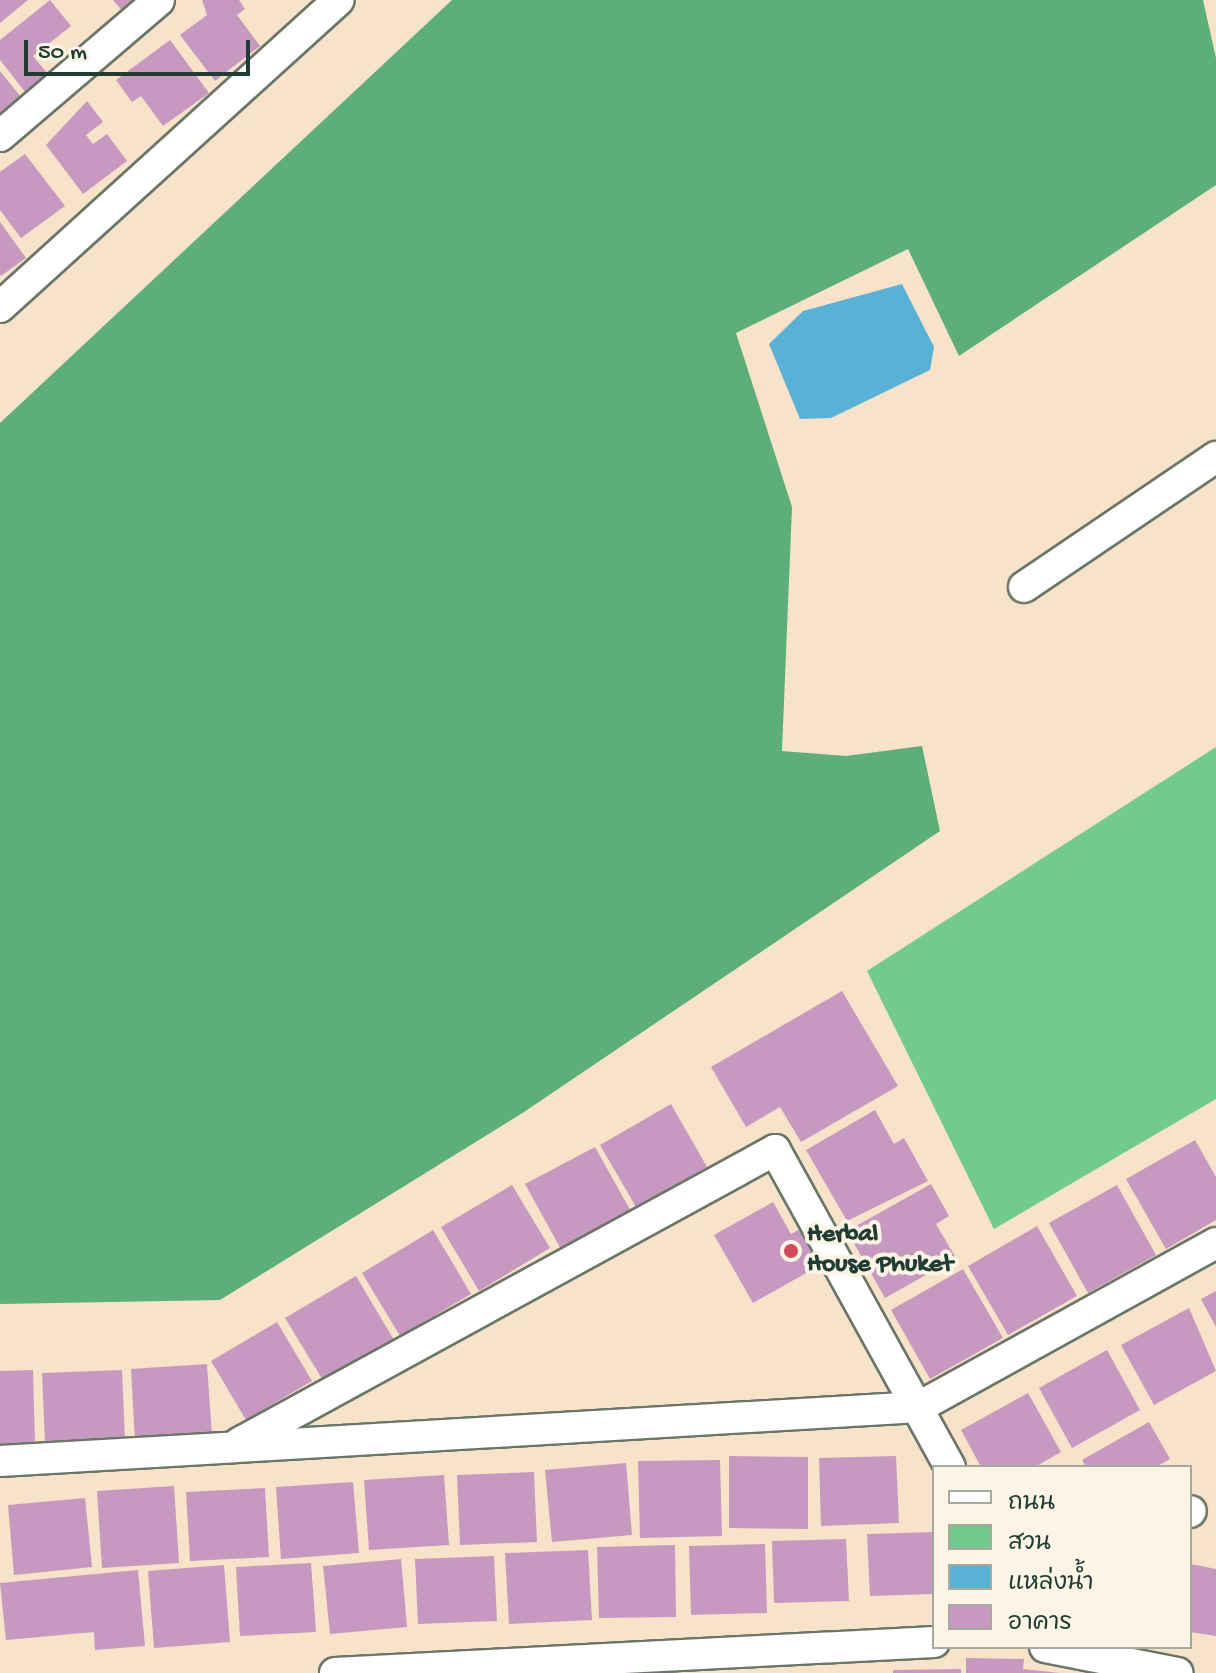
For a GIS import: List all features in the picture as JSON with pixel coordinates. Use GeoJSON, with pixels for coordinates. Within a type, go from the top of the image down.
{"type":"FeatureCollection","features":[{"type":"Feature","properties":{"kind":"street"},"geometry":{"type":"LineString","coordinates":[[0,136],[159,0]]}},
{"type":"Feature","properties":{"kind":"street"},"geometry":{"type":"LineString","coordinates":[[0,307],[338,0]]}},
{"type":"Feature","properties":{"kind":"street"},"geometry":{"type":"LineString","coordinates":[[1024,587],[1216,457]]}},
{"type":"Feature","properties":{"kind":"street"},"geometry":{"type":"LineString","coordinates":[[232,1447],[775,1150],[949,1465]]}},
{"type":"Feature","properties":{"kind":"street"},"geometry":{"type":"LineString","coordinates":[[0,1461],[919,1407],[1216,1243]]}},
{"type":"Feature","properties":{"kind":"street"},"geometry":{"type":"LineString","coordinates":[[335,1673],[932,1642]]}},
{"type":"Feature","properties":{"kind":"street"},"geometry":{"type":"LineString","coordinates":[[1055,1649],[1177,1673]]}},
{"type":"Feature","properties":{"kind":"green space"},"geometry":{"type":"Polygon","coordinates":[[[452,0],[1203,0],[1216,58],[1216,185],[959,356],[908,249],[736,333],[792,507],[782,751],[846,756],[922,746],[940,831],[524,1112],[220,1300],[0,1304],[0,423],[452,0]]]}},
{"type":"Feature","properties":{"kind":"green space"},"geometry":{"type":"Polygon","coordinates":[[[1216,747],[1216,1099],[994,1229],[867,971],[1216,747]]]}},
{"type":"Feature","properties":{"kind":"water"},"geometry":{"type":"Polygon","coordinates":[[[902,284],[934,347],[930,370],[831,418],[800,419],[769,344],[803,311],[902,284]]]}},
{"type":"Feature","properties":{"kind":"building"},"geometry":{"type":"Polygon","coordinates":[[[0,0],[28,0],[0,23],[0,0]]]}},
{"type":"Feature","properties":{"kind":"building"},"geometry":{"type":"Polygon","coordinates":[[[50,0],[71,26],[33,56],[52,79],[29,97],[0,60],[0,40],[50,0]]]}},
{"type":"Feature","properties":{"kind":"building"},"geometry":{"type":"Polygon","coordinates":[[[113,0],[144,0],[126,15],[113,0]]]}},
{"type":"Feature","properties":{"kind":"building"},"geometry":{"type":"Polygon","coordinates":[[[202,0],[239,0],[245,9],[237,15],[260,46],[215,81],[180,35],[207,15],[202,0]]]}},
{"type":"Feature","properties":{"kind":"building"},"geometry":{"type":"Polygon","coordinates":[[[170,40],[209,93],[163,126],[141,96],[132,102],[116,80],[170,40]]]}},
{"type":"Feature","properties":{"kind":"building"},"geometry":{"type":"Polygon","coordinates":[[[0,71],[24,101],[3,117],[0,114],[0,71]]]}},
{"type":"Feature","properties":{"kind":"building"},"geometry":{"type":"Polygon","coordinates":[[[87,101],[103,122],[86,135],[93,144],[107,134],[127,161],[83,194],[46,145],[87,101]]]}},
{"type":"Feature","properties":{"kind":"building"},"geometry":{"type":"Polygon","coordinates":[[[25,154],[65,206],[21,238],[0,210],[0,172],[25,154]]]}},
{"type":"Feature","properties":{"kind":"building"},"geometry":{"type":"Polygon","coordinates":[[[0,222],[26,258],[1,276],[0,274],[0,222]]]}},
{"type":"Feature","properties":{"kind":"building"},"geometry":{"type":"Polygon","coordinates":[[[842,991],[898,1086],[801,1142],[780,1107],[746,1127],[711,1067],[842,991]]]}},
{"type":"Feature","properties":{"kind":"building"},"geometry":{"type":"Polygon","coordinates":[[[671,1104],[707,1167],[636,1207],[600,1145],[671,1104]]]}},
{"type":"Feature","properties":{"kind":"building"},"geometry":{"type":"Polygon","coordinates":[[[875,1110],[894,1144],[904,1138],[928,1181],[847,1221],[806,1150],[875,1110]]]}},
{"type":"Feature","properties":{"kind":"building"},"geometry":{"type":"Polygon","coordinates":[[[1195,1140],[1216,1177],[1216,1220],[1166,1249],[1126,1179],[1195,1140]]]}},
{"type":"Feature","properties":{"kind":"building"},"geometry":{"type":"Polygon","coordinates":[[[595,1147],[633,1215],[563,1253],[525,1184],[595,1147]]]}},
{"type":"Feature","properties":{"kind":"building"},"geometry":{"type":"Polygon","coordinates":[[[931,1184],[949,1216],[936,1224],[956,1258],[885,1298],[847,1231],[931,1184]]]}},
{"type":"Feature","properties":{"kind":"building"},"geometry":{"type":"Polygon","coordinates":[[[512,1185],[550,1248],[479,1291],[441,1227],[512,1185]]]}},
{"type":"Feature","properties":{"kind":"building"},"geometry":{"type":"Polygon","coordinates":[[[1117,1185],[1156,1255],[1088,1293],[1049,1223],[1117,1185]]]}},
{"type":"Feature","properties":{"kind":"building"},"geometry":{"type":"Polygon","coordinates":[[[773,1202],[791,1234],[802,1228],[822,1264],[753,1303],[714,1235],[773,1202]]]}},
{"type":"Feature","properties":{"kind":"building"},"geometry":{"type":"Polygon","coordinates":[[[1037,1226],[1077,1296],[1008,1335],[968,1266],[1037,1226]]]}},
{"type":"Feature","properties":{"kind":"building"},"geometry":{"type":"Polygon","coordinates":[[[433,1230],[471,1294],[400,1336],[362,1273],[433,1230]]]}},
{"type":"Feature","properties":{"kind":"building"},"geometry":{"type":"Polygon","coordinates":[[[963,1269],[1003,1338],[930,1379],[891,1310],[963,1269]]]}},
{"type":"Feature","properties":{"kind":"building"},"geometry":{"type":"Polygon","coordinates":[[[356,1276],[394,1340],[324,1382],[285,1318],[356,1276]]]}},
{"type":"Feature","properties":{"kind":"building"},"geometry":{"type":"Polygon","coordinates":[[[1216,1291],[1216,1327],[1201,1299],[1216,1291]]]}},
{"type":"Feature","properties":{"kind":"building"},"geometry":{"type":"Polygon","coordinates":[[[1189,1308],[1216,1371],[1154,1405],[1121,1345],[1189,1308]]]}},
{"type":"Feature","properties":{"kind":"building"},"geometry":{"type":"Polygon","coordinates":[[[277,1322],[312,1381],[246,1420],[211,1361],[277,1322]]]}},
{"type":"Feature","properties":{"kind":"building"},"geometry":{"type":"Polygon","coordinates":[[[1107,1350],[1140,1410],[1072,1448],[1039,1388],[1107,1350]]]}},
{"type":"Feature","properties":{"kind":"building"},"geometry":{"type":"Polygon","coordinates":[[[207,1364],[212,1437],[135,1442],[131,1369],[207,1364]]]}},
{"type":"Feature","properties":{"kind":"building"},"geometry":{"type":"Polygon","coordinates":[[[33,1370],[35,1443],[0,1444],[0,1371],[33,1370]]]}},
{"type":"Feature","properties":{"kind":"building"},"geometry":{"type":"Polygon","coordinates":[[[122,1370],[125,1440],[45,1444],[42,1373],[122,1370]]]}},
{"type":"Feature","properties":{"kind":"building"},"geometry":{"type":"Polygon","coordinates":[[[1028,1393],[1061,1452],[1038,1465],[980,1465],[961,1430],[1028,1393]]]}},
{"type":"Feature","properties":{"kind":"building"},"geometry":{"type":"Polygon","coordinates":[[[1149,1422],[1170,1459],[1160,1465],[1085,1465],[1082,1460],[1149,1422]]]}},
{"type":"Feature","properties":{"kind":"building"},"geometry":{"type":"Polygon","coordinates":[[[729,1456],[808,1457],[808,1529],[729,1528],[729,1456]]]}},
{"type":"Feature","properties":{"kind":"building"},"geometry":{"type":"Polygon","coordinates":[[[896,1456],[899,1523],[821,1526],[819,1458],[896,1456]]]}},
{"type":"Feature","properties":{"kind":"building"},"geometry":{"type":"Polygon","coordinates":[[[720,1460],[722,1536],[640,1538],[638,1461],[720,1460]]]}},
{"type":"Feature","properties":{"kind":"building"},"geometry":{"type":"Polygon","coordinates":[[[626,1463],[632,1535],[552,1542],[545,1470],[626,1463]]]}},
{"type":"Feature","properties":{"kind":"building"},"geometry":{"type":"Polygon","coordinates":[[[534,1472],[537,1542],[460,1545],[457,1475],[534,1472]]]}},
{"type":"Feature","properties":{"kind":"building"},"geometry":{"type":"Polygon","coordinates":[[[444,1475],[449,1545],[369,1550],[364,1480],[444,1475]]]}},
{"type":"Feature","properties":{"kind":"building"},"geometry":{"type":"Polygon","coordinates":[[[353,1482],[359,1553],[281,1559],[276,1487],[353,1482]]]}},
{"type":"Feature","properties":{"kind":"building"},"geometry":{"type":"Polygon","coordinates":[[[174,1486],[179,1563],[102,1568],[97,1491],[174,1486]]]}},
{"type":"Feature","properties":{"kind":"building"},"geometry":{"type":"Polygon","coordinates":[[[265,1488],[269,1557],[190,1561],[186,1492],[265,1488]]]}},
{"type":"Feature","properties":{"kind":"building"},"geometry":{"type":"Polygon","coordinates":[[[85,1498],[92,1567],[14,1575],[8,1505],[85,1498]]]}},
{"type":"Feature","properties":{"kind":"building"},"geometry":{"type":"Polygon","coordinates":[[[932,1532],[932,1594],[870,1596],[867,1534],[932,1532]]]}},
{"type":"Feature","properties":{"kind":"building"},"geometry":{"type":"Polygon","coordinates":[[[846,1539],[849,1601],[774,1603],[772,1541],[846,1539]]]}},
{"type":"Feature","properties":{"kind":"building"},"geometry":{"type":"Polygon","coordinates":[[[765,1544],[767,1613],[691,1615],[689,1546],[765,1544]]]}},
{"type":"Feature","properties":{"kind":"building"},"geometry":{"type":"Polygon","coordinates":[[[675,1545],[676,1617],[599,1618],[597,1547],[675,1545]]]}},
{"type":"Feature","properties":{"kind":"building"},"geometry":{"type":"Polygon","coordinates":[[[588,1550],[592,1620],[509,1624],[505,1553],[588,1550]]]}},
{"type":"Feature","properties":{"kind":"building"},"geometry":{"type":"Polygon","coordinates":[[[494,1556],[497,1621],[418,1624],[415,1559],[494,1556]]]}},
{"type":"Feature","properties":{"kind":"building"},"geometry":{"type":"Polygon","coordinates":[[[401,1559],[407,1627],[330,1634],[323,1566],[401,1559]]]}},
{"type":"Feature","properties":{"kind":"building"},"geometry":{"type":"Polygon","coordinates":[[[311,1563],[316,1632],[240,1636],[236,1567],[311,1563]]]}},
{"type":"Feature","properties":{"kind":"building"},"geometry":{"type":"Polygon","coordinates":[[[1192,1564],[1216,1569],[1216,1636],[1192,1632],[1192,1564]]]}},
{"type":"Feature","properties":{"kind":"building"},"geometry":{"type":"Polygon","coordinates":[[[224,1565],[230,1642],[154,1648],[148,1571],[224,1565]]]}},
{"type":"Feature","properties":{"kind":"building"},"geometry":{"type":"Polygon","coordinates":[[[138,1570],[145,1646],[95,1650],[94,1632],[6,1640],[0,1583],[138,1570]]]}},
{"type":"Feature","properties":{"kind":"building"},"geometry":{"type":"Polygon","coordinates":[[[966,1658],[1024,1659],[1023,1669],[1060,1673],[966,1673],[966,1658]]]}},
{"type":"Feature","properties":{"kind":"building"},"geometry":{"type":"Polygon","coordinates":[[[961,1669],[961,1673],[893,1673],[893,1670],[961,1669]]]}},
{"type":"Feature","properties":{"kind":"place","name":"Herbal House Phuket"},"geometry":{"type":"Point","coordinates":[791,1251]}}]}
